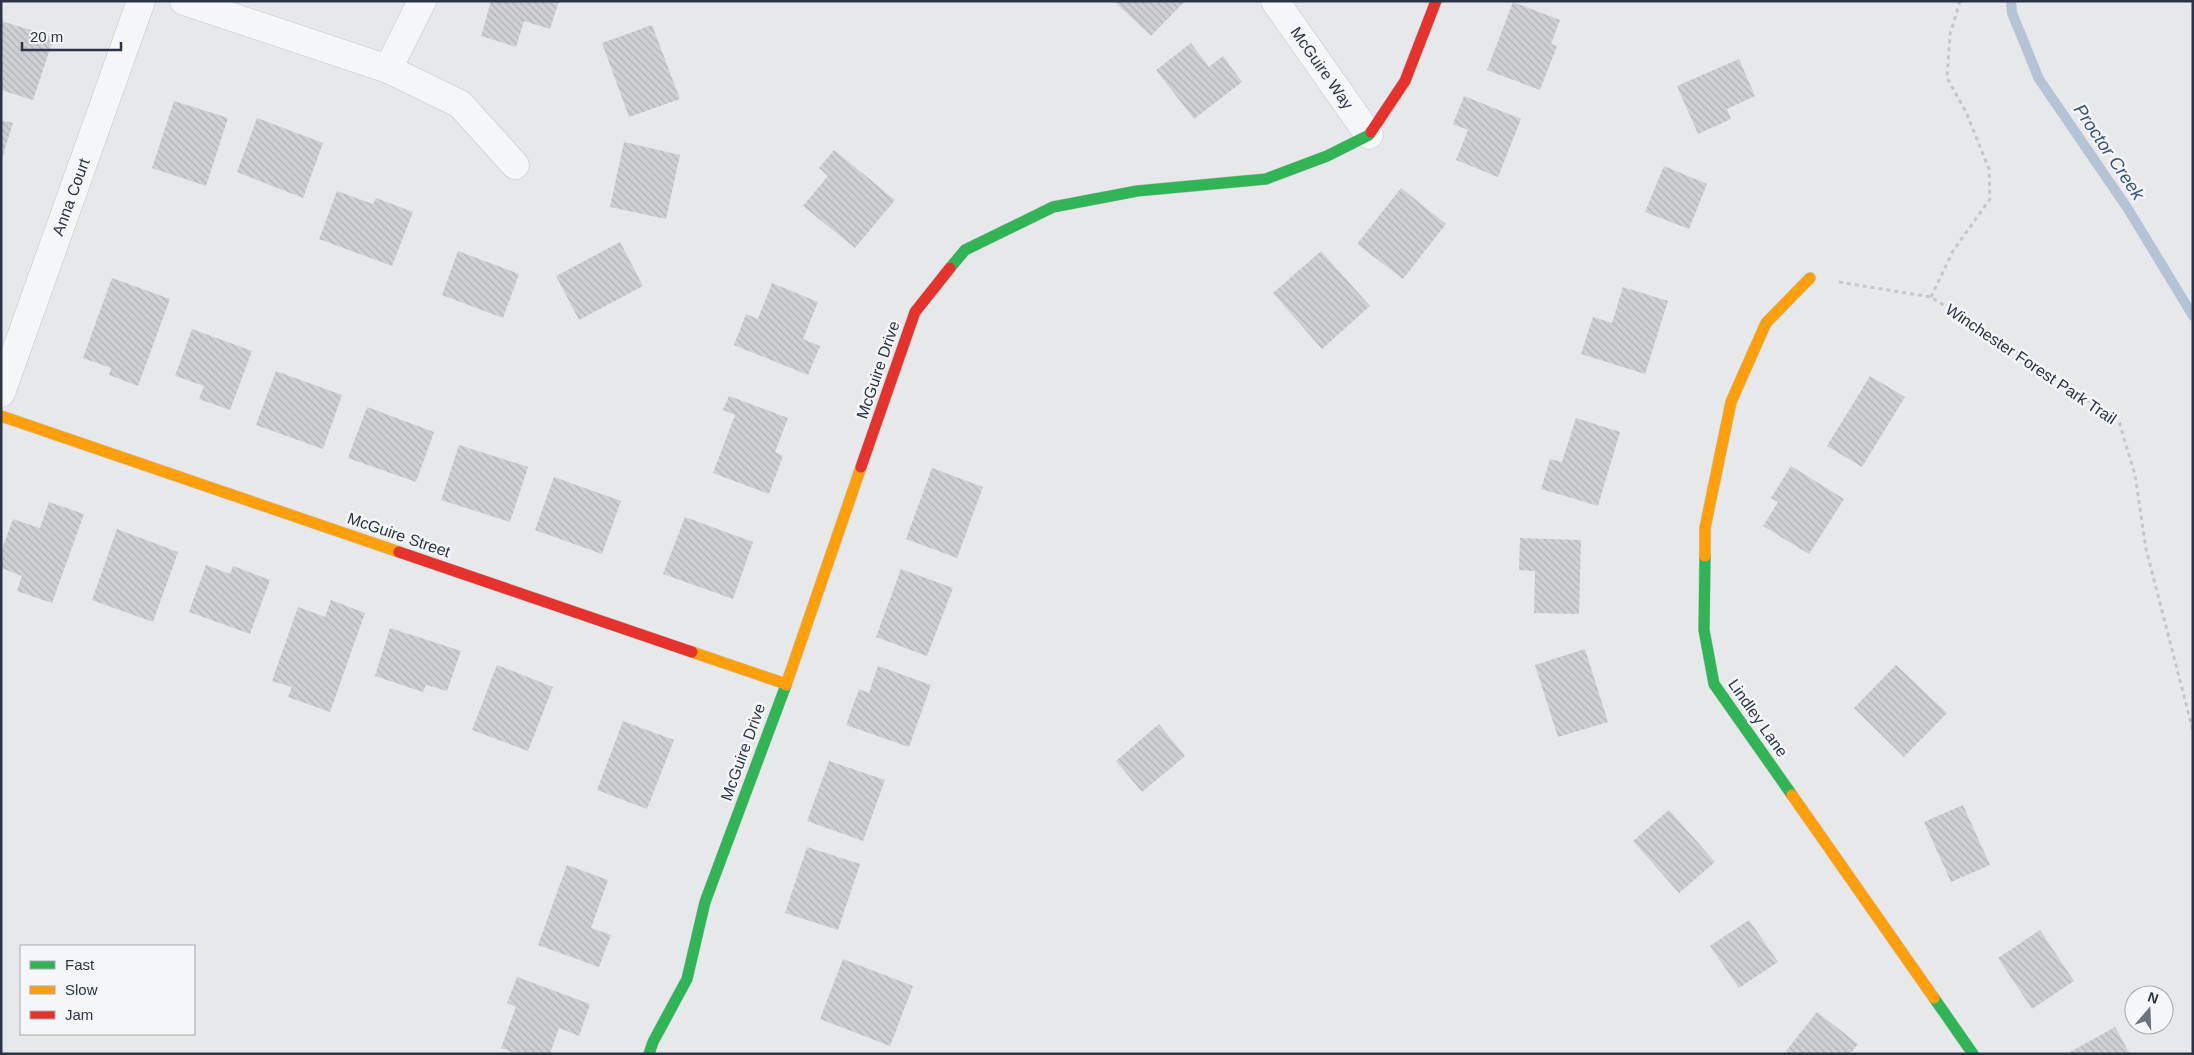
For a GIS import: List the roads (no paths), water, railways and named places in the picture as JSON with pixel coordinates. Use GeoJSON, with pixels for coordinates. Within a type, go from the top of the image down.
{"type":"FeatureCollection","features":[{"type":"Feature","properties":{"kind":"street","name":"Anna Court"},"geometry":{"type":"LineString","coordinates":[[1,393],[142,1]]}},
{"type":"Feature","properties":{"kind":"street"},"geometry":{"type":"LineString","coordinates":[[184,1],[388,69],[460,104],[515,165]]}},
{"type":"Feature","properties":{"kind":"street"},"geometry":{"type":"LineString","coordinates":[[388,69],[422,1]]}},
{"type":"Feature","properties":{"kind":"street","name":"McGuire Way"},"geometry":{"type":"LineString","coordinates":[[1276,1],[1369,135]]}},
{"type":"Feature","properties":{"kind":"street","name":"McGuire Drive"},"geometry":{"type":"LineString","coordinates":[[649,1054],[653,1042],[687,979],[705,902],[786,684],[915,312],[965,250],[1053,207],[1137,190],[1266,180],[1327,156],[1369,135],[1406,81],[1436,1]]}},
{"type":"Feature","properties":{"kind":"street","name":"Lindley Lane"},"geometry":{"type":"LineString","coordinates":[[1810,278],[1766,323],[1732,402],[1705,528],[1704,630],[1714,684],[1973,1054]]}},
{"type":"Feature","properties":{"kind":"street","name":"McGuire Street"},"geometry":{"type":"LineString","coordinates":[[1,416],[786,684]]}},
{"type":"Feature","properties":{"kind":"waterway","name":"Proctor Creek"},"geometry":{"type":"LineString","coordinates":[[2011,1],[2012,13],[2039,79],[2128,209],[2193,316]]}}]}
